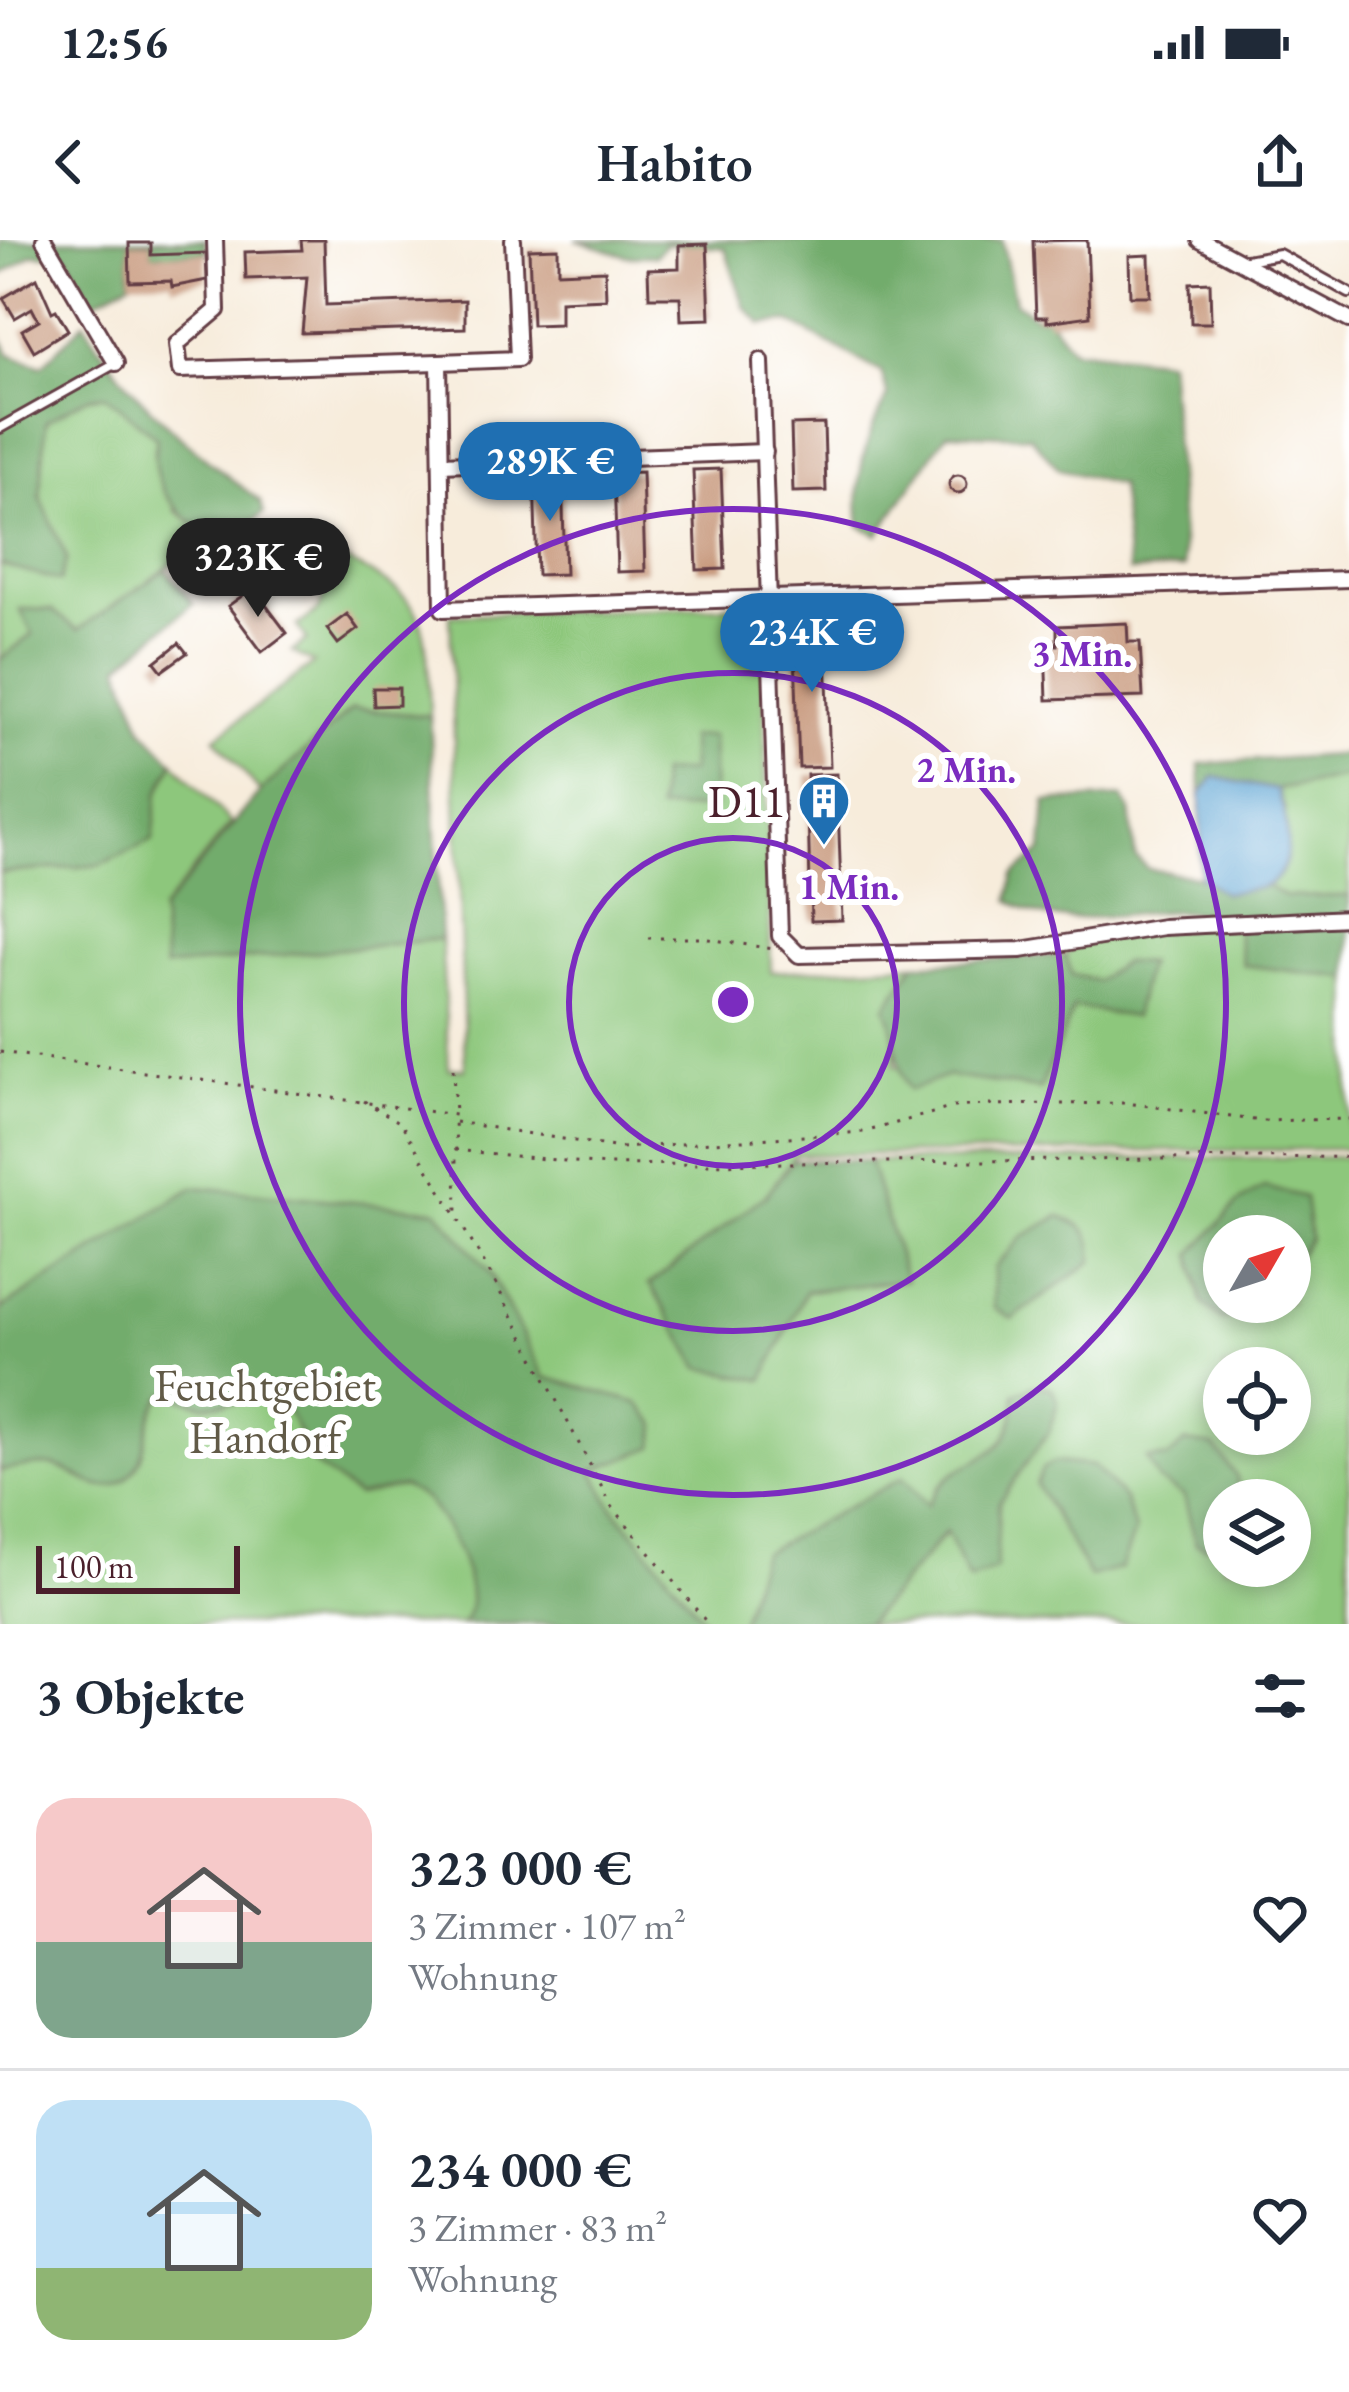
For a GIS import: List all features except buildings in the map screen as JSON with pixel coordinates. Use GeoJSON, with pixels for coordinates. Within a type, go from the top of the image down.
{"type":"FeatureCollection","features":[{"type":"Feature","properties":{"kind":"street"},"geometry":{"type":"LineString","coordinates":[[44,240],[116,362]]}},
{"type":"Feature","properties":{"kind":"street"},"geometry":{"type":"LineString","coordinates":[[215,240],[217,310],[178,344],[180,370],[518,359],[513,240]]}},
{"type":"Feature","properties":{"kind":"street"},"geometry":{"type":"LineString","coordinates":[[1200,240],[1220,245],[1240,261],[1349,320]]}},
{"type":"Feature","properties":{"kind":"street"},"geometry":{"type":"LineString","coordinates":[[761,361],[780,936],[799,955],[1021,950],[1162,927],[1349,918]]}},
{"type":"Feature","properties":{"kind":"street"},"geometry":{"type":"LineString","coordinates":[[440,362],[443,609],[1349,579]]}},
{"type":"Feature","properties":{"kind":"street"},"geometry":{"type":"LineString","coordinates":[[441,464],[765,452]]}},
{"type":"Feature","properties":{"kind":"lane"},"geometry":{"type":"LineString","coordinates":[[1240,261],[1279,254],[1349,293]]}},
{"type":"Feature","properties":{"kind":"lane"},"geometry":{"type":"LineString","coordinates":[[0,428],[116,362]]}},
{"type":"Feature","properties":{"kind":"path"},"geometry":{"type":"LineString","coordinates":[[648,938],[702,938],[799,955]]}},
{"type":"Feature","properties":{"kind":"path"},"geometry":{"type":"LineString","coordinates":[[0,1052],[455,1115]]}},
{"type":"Feature","properties":{"kind":"path"},"geometry":{"type":"LineString","coordinates":[[454,1070],[457,1216]]}},
{"type":"Feature","properties":{"kind":"path"},"geometry":{"type":"LineString","coordinates":[[364,1102],[400,1123],[457,1216],[611,1504],[709,1624]]}},
{"type":"Feature","properties":{"kind":"path"},"geometry":{"type":"LineString","coordinates":[[455,1123],[620,1148],[864,1132],[954,1107],[986,1105],[1126,1103],[1262,1121],[1349,1118]]}},
{"type":"Feature","properties":{"kind":"path"},"geometry":{"type":"LineString","coordinates":[[455,1150],[605,1165],[1349,1157]]}},
{"type":"Feature","properties":{"kind":"green space"},"geometry":{"type":"Polygon","coordinates":[[[0,240],[205,240],[206,253],[151,255],[150,243],[129,244],[130,282],[93,302],[67,256],[33,254],[0,276],[0,240]]]}},
{"type":"Feature","properties":{"kind":"green space"},"geometry":{"type":"Polygon","coordinates":[[[576,240],[1002,240],[1015,302],[1036,317],[1047,317],[1072,349],[1168,360],[1184,568],[1129,572],[1119,485],[1059,469],[1030,436],[947,433],[878,535],[860,526],[863,459],[888,396],[881,372],[789,322],[762,324],[744,306],[725,248],[666,244],[655,256],[627,256],[576,240]]]}},
{"type":"Feature","properties":{"kind":"green space"},"geometry":{"type":"Polygon","coordinates":[[[84,322],[141,399],[260,501],[264,513],[223,544],[170,501],[156,474],[157,438],[106,395],[88,397],[46,421],[40,496],[67,559],[60,581],[1,565],[0,335],[9,354],[42,366],[84,322]]]}},
{"type":"Feature","properties":{"kind":"green space"},"geometry":{"type":"Polygon","coordinates":[[[106,395],[157,438],[176,511],[212,536],[78,631],[52,610],[21,609],[34,634],[0,659],[0,563],[67,559],[40,496],[46,420],[88,397],[106,395]]]}},
{"type":"Feature","properties":{"kind":"green space"},"geometry":{"type":"Polygon","coordinates":[[[334,555],[389,585],[417,613],[427,653],[430,716],[352,709],[260,792],[215,738],[314,663],[292,652],[307,640],[297,626],[319,610],[334,555]]]}},
{"type":"Feature","properties":{"kind":"green space"},"geometry":{"type":"Polygon","coordinates":[[[166,569],[193,604],[120,665],[143,729],[174,762],[158,794],[153,840],[99,865],[0,873],[0,659],[33,634],[20,609],[52,610],[78,630],[166,569]]]}},
{"type":"Feature","properties":{"kind":"green space"},"geometry":{"type":"Polygon","coordinates":[[[762,605],[771,972],[915,964],[886,1007],[896,1029],[895,1066],[1040,1089],[1074,1007],[1097,981],[1072,975],[1065,955],[1082,938],[1236,923],[1243,965],[1349,978],[1349,1149],[795,1155],[767,1194],[650,1284],[806,1291],[906,1280],[869,1161],[1349,1157],[1349,1624],[866,1624],[947,1532],[763,1553],[740,1624],[708,1624],[611,1505],[490,1273],[579,1468],[696,1624],[0,1624],[0,1327],[194,1187],[0,1310],[0,873],[99,865],[158,794],[174,762],[231,823],[164,907],[165,967],[441,939],[449,1069],[465,1069],[450,615],[762,605]]]}},
{"type":"Feature","properties":{"kind":"green space"},"geometry":{"type":"Polygon","coordinates":[[[352,709],[430,716],[441,939],[165,967],[161,911],[260,792],[352,709]]]}},
{"type":"Feature","properties":{"kind":"green space"},"geometry":{"type":"Polygon","coordinates":[[[712,736],[714,808],[658,810],[660,773],[691,772],[690,737],[712,736]]]}},
{"type":"Feature","properties":{"kind":"green space"},"geometry":{"type":"Polygon","coordinates":[[[1349,754],[1349,776],[1277,790],[1214,777],[1201,793],[1200,764],[1349,754]]]}},
{"type":"Feature","properties":{"kind":"green space"},"geometry":{"type":"Polygon","coordinates":[[[1349,776],[1349,896],[1285,897],[1267,886],[1281,872],[1285,809],[1277,790],[1349,776]]]}},
{"type":"Feature","properties":{"kind":"green space"},"geometry":{"type":"Polygon","coordinates":[[[1122,797],[1130,810],[1135,856],[1148,869],[1200,877],[1223,893],[1267,886],[1286,897],[1349,896],[1349,978],[1243,965],[1236,923],[1201,914],[1073,919],[1029,911],[1009,900],[1014,875],[1042,851],[1046,802],[1122,797]]]}},
{"type":"Feature","properties":{"kind":"green space"},"geometry":{"type":"Polygon","coordinates":[[[1065,955],[1072,975],[1097,981],[1123,962],[1147,963],[1134,1017],[1074,1007],[1040,1089],[948,1076],[910,1090],[886,1007],[915,964],[1065,955]]]}},
{"type":"Feature","properties":{"kind":"green space"},"geometry":{"type":"Polygon","coordinates":[[[793,1160],[869,1161],[906,1280],[806,1291],[763,1380],[700,1368],[650,1284],[767,1194],[793,1160]]]}},
{"type":"Feature","properties":{"kind":"green space","name":"Feuchtgebiet Handorf"},"geometry":{"type":"Polygon","coordinates":[[[194,1187],[437,1210],[490,1273],[544,1377],[639,1403],[657,1425],[654,1447],[593,1470],[611,1505],[708,1624],[462,1624],[469,1612],[468,1580],[454,1544],[427,1501],[402,1486],[357,1496],[314,1464],[284,1403],[271,1391],[236,1402],[203,1405],[166,1393],[152,1413],[135,1469],[116,1485],[97,1485],[48,1465],[0,1471],[0,1310],[194,1187]]]}},
{"type":"Feature","properties":{"kind":"green space"},"geometry":{"type":"Polygon","coordinates":[[[1264,1187],[1305,1197],[1307,1215],[1227,1215],[1264,1187]]]}},
{"type":"Feature","properties":{"kind":"green space"},"geometry":{"type":"Polygon","coordinates":[[[1060,1216],[1086,1231],[1093,1261],[1012,1319],[994,1308],[994,1268],[1022,1237],[1060,1216]]]}},
{"type":"Feature","properties":{"kind":"green space"},"geometry":{"type":"Polygon","coordinates":[[[1203,1242],[1203,1304],[1202,1303],[1192,1254],[1203,1242]]]}},
{"type":"Feature","properties":{"kind":"green space"},"geometry":{"type":"Polygon","coordinates":[[[1034,1385],[1052,1388],[1058,1402],[1049,1431],[999,1502],[996,1569],[969,1581],[946,1532],[866,1624],[740,1624],[762,1553],[902,1478],[927,1506],[938,1487],[1005,1438],[1015,1394],[1034,1385]]]}},
{"type":"Feature","properties":{"kind":"green space"},"geometry":{"type":"Polygon","coordinates":[[[1185,1442],[1203,1444],[1203,1455],[1221,1455],[1237,1477],[1203,1479],[1203,1546],[1196,1543],[1184,1496],[1158,1480],[1146,1458],[1168,1458],[1185,1442]]]}},
{"type":"Feature","properties":{"kind":"green space"},"geometry":{"type":"Polygon","coordinates":[[[1055,1462],[1093,1466],[1125,1500],[1135,1531],[1121,1568],[1090,1577],[1036,1484],[1043,1468],[1055,1462]]]}},
{"type":"Feature","properties":{"kind":"water"},"geometry":{"type":"Polygon","coordinates":[[[1214,777],[1277,790],[1287,829],[1286,858],[1282,871],[1262,887],[1223,893],[1200,877],[1201,793],[1214,777]]]}},
{"type":"Feature","properties":{"kind":"place","name":"D11"},"geometry":{"type":"Point","coordinates":[824,847]}}]}
